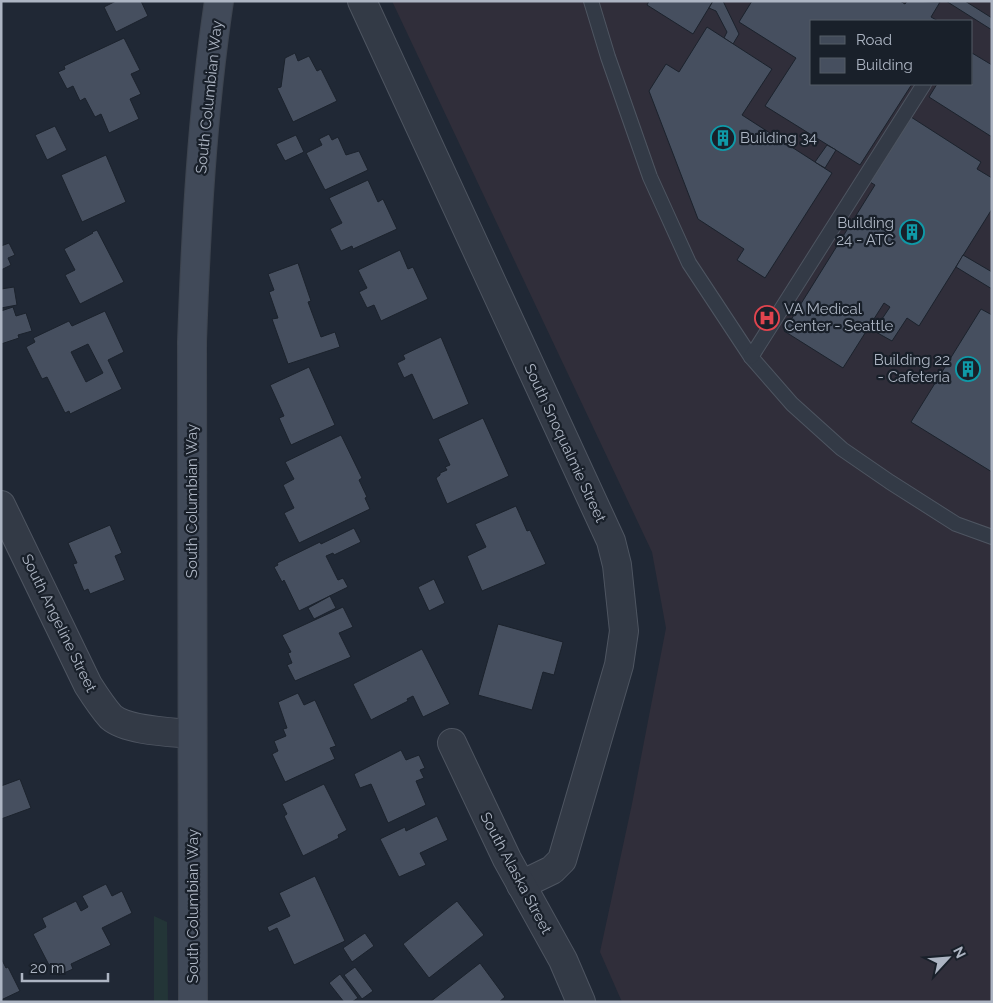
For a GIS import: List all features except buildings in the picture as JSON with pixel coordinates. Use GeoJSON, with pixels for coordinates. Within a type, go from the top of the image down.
{"type":"FeatureCollection","features":[{"type":"Feature","properties":{"kind":"main road","name":"South Columbian Way"},"geometry":{"type":"LineString","coordinates":[[193,1002],[192,391],[195,270],[206,100],[219,1]]}},
{"type":"Feature","properties":{"kind":"street","name":"South Snoqualmie Street"},"geometry":{"type":"LineString","coordinates":[[362,1],[611,541],[617,565],[624,631],[619,665],[562,860],[552,870],[521,886]]}},
{"type":"Feature","properties":{"kind":"street","name":"South Angeline Street"},"geometry":{"type":"LineString","coordinates":[[1,505],[88,685],[100,703],[113,718],[128,725],[192,734]]}},
{"type":"Feature","properties":{"kind":"street","name":"South Alaska Street"},"geometry":{"type":"LineString","coordinates":[[452,743],[521,886],[563,960],[581,1002]]}},
{"type":"Feature","properties":{"kind":"lane"},"geometry":{"type":"LineString","coordinates":[[591,1],[608,57],[650,177],[688,262],[751,357],[792,404],[842,448],[890,482],[956,524],[992,537]]}},
{"type":"Feature","properties":{"kind":"lane"},"geometry":{"type":"LineString","coordinates":[[751,357],[923,85]]}},
{"type":"Feature","properties":{"kind":"shaded area","name":"VA Medical Center - Seattle"},"geometry":{"type":"Polygon","coordinates":[[[392,1],[992,1],[992,1002],[622,1002],[600,952],[632,804],[666,628],[652,552],[392,1]]]}},
{"type":"Feature","properties":{"kind":"shaded area"},"geometry":{"type":"Polygon","coordinates":[[[154,916],[167,922],[168,1002],[154,1002],[154,916]]]}},
{"type":"Feature","properties":{"kind":"place","name":"Building 34"},"geometry":{"type":"Point","coordinates":[723,138]}},
{"type":"Feature","properties":{"kind":"place","name":"Building 24 - ATC"},"geometry":{"type":"Point","coordinates":[912,232]}},
{"type":"Feature","properties":{"kind":"place","name":"VA Medical Center - Seattle"},"geometry":{"type":"Point","coordinates":[767,318]}},
{"type":"Feature","properties":{"kind":"place","name":"Building 22 - Cafeteria"},"geometry":{"type":"Point","coordinates":[968,369]}}]}
